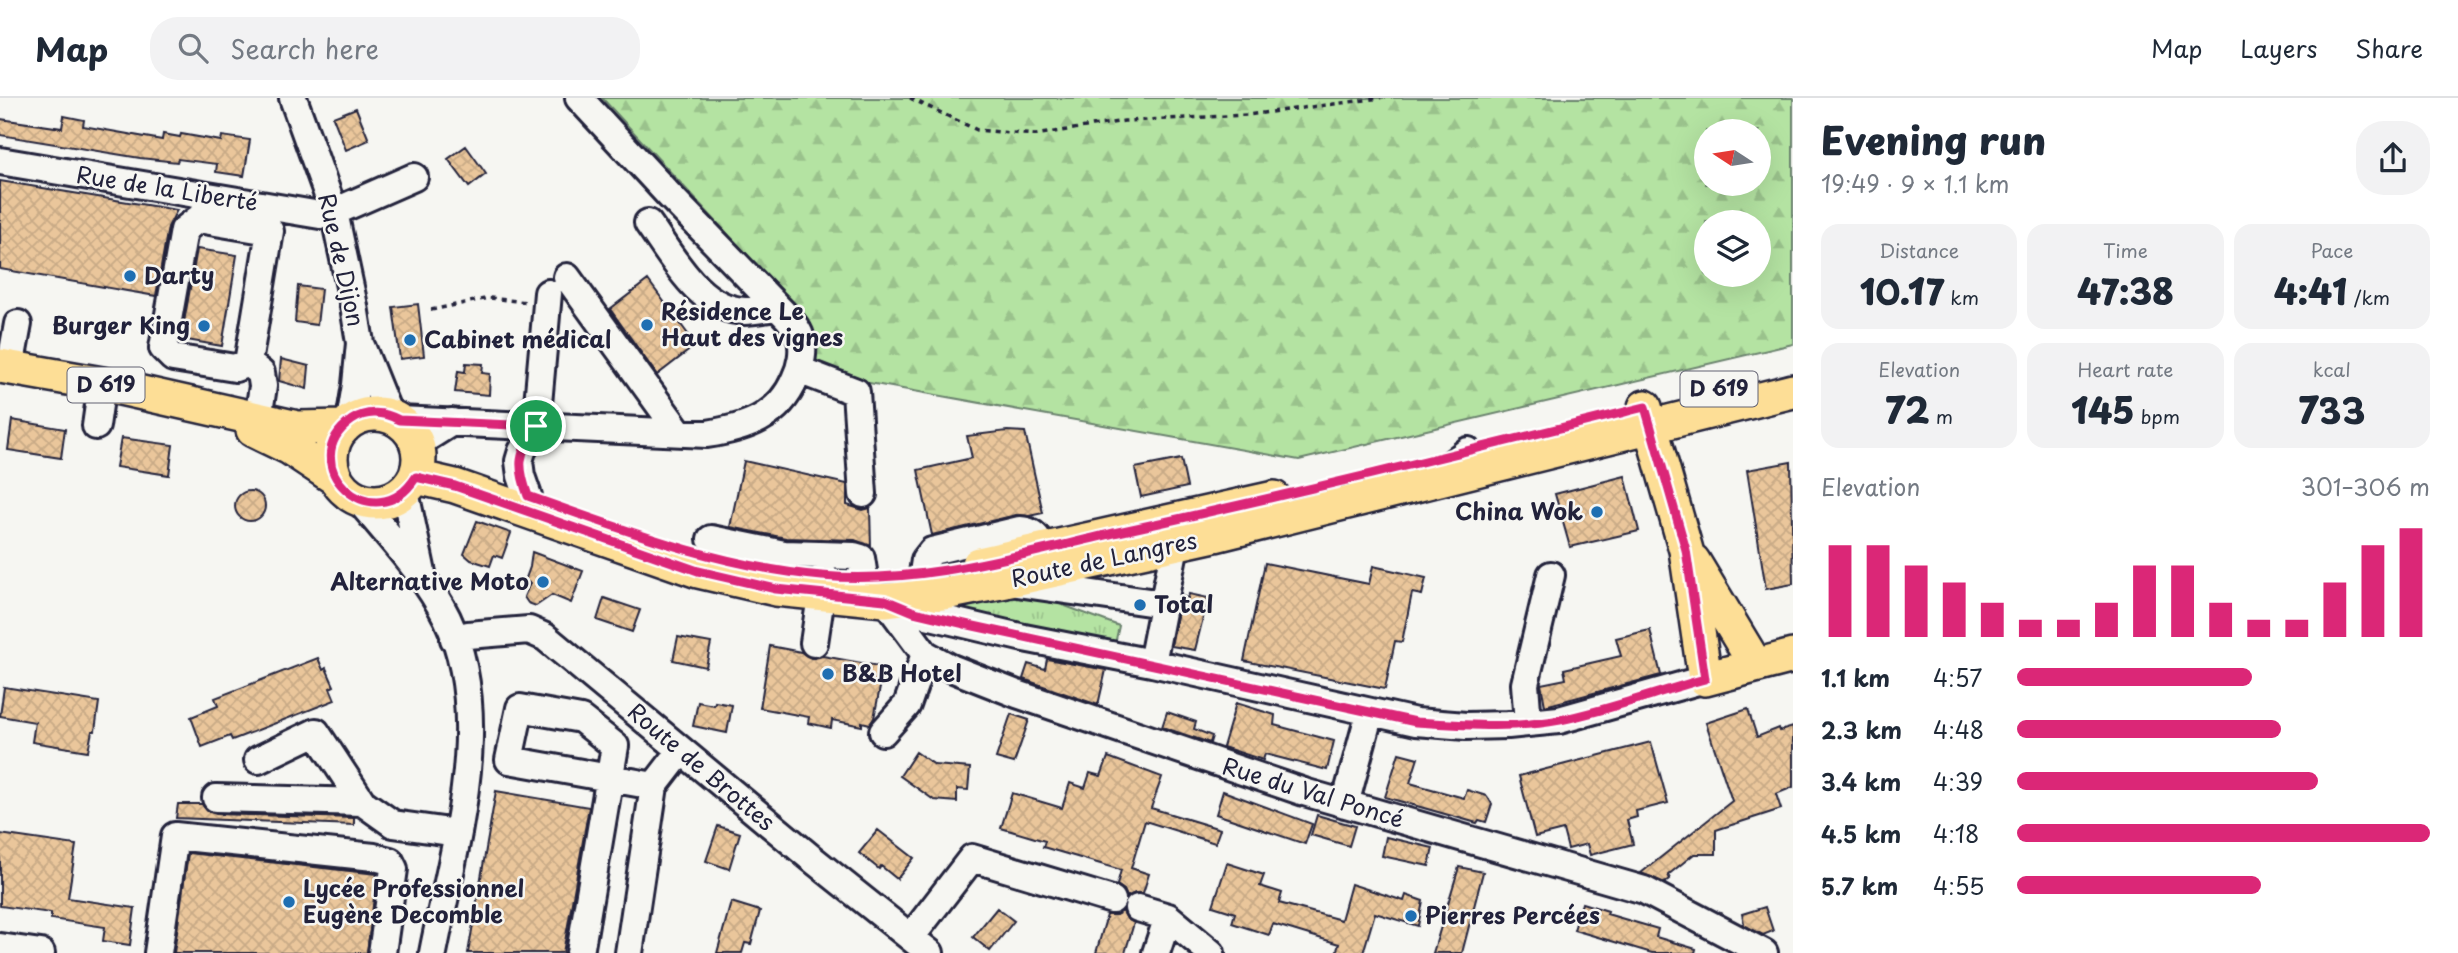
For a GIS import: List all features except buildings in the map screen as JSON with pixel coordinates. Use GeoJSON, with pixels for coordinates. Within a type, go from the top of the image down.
{"type":"FeatureCollection","features":[{"type":"Feature","properties":{"kind":"main road","name":"D 619"},"geometry":{"type":"LineString","coordinates":[[5,367],[103,384],[210,409],[290,448],[347,488]]}},
{"type":"Feature","properties":{"kind":"main road","name":"D 619"},"geometry":{"type":"LineString","coordinates":[[1045,561],[1282,496],[1468,451],[1648,417],[1793,369]]}},
{"type":"Feature","properties":{"kind":"main road","name":"Route de Langres"},"geometry":{"type":"LineString","coordinates":[[408,450],[528,496],[707,557],[822,585],[871,592],[950,592],[1002,571],[1045,561],[1175,545],[1369,497],[1648,417],[1793,391]]}},
{"type":"Feature","properties":{"kind":"main road"},"geometry":{"type":"LineString","coordinates":[[210,409],[298,428],[347,424],[368,413],[408,450],[386,501],[372,502],[347,488],[331,456],[333,443],[347,424]]}},
{"type":"Feature","properties":{"kind":"main road"},"geometry":{"type":"LineString","coordinates":[[1648,417],[1686,550],[1705,679],[1793,656]]}},
{"type":"Feature","properties":{"kind":"main road","name":"Route de Langres"},"geometry":{"type":"LineString","coordinates":[[408,450],[455,486],[698,571],[776,589],[822,585]]}},
{"type":"Feature","properties":{"kind":"main road"},"geometry":{"type":"LineString","coordinates":[[1686,550],[1738,634],[1753,666]]}},
{"type":"Feature","properties":{"kind":"main road","name":"D 619"},"geometry":{"type":"LineString","coordinates":[[934,571],[1002,571]]}},
{"type":"Feature","properties":{"kind":"main road","name":"Route de Langres"},"geometry":{"type":"LineString","coordinates":[[871,592],[885,578],[934,571]]}},
{"type":"Feature","properties":{"kind":"street","name":"Rue de Dijon"},"geometry":{"type":"LineString","coordinates":[[293,98],[334,212],[360,343],[408,450],[424,578]]}},
{"type":"Feature","properties":{"kind":"street"},"geometry":{"type":"LineString","coordinates":[[408,450],[452,422],[707,434],[763,430],[776,408],[788,395],[799,370],[800,336],[778,307],[579,98]]}},
{"type":"Feature","properties":{"kind":"street","name":"Rue de la Liberté"},"geometry":{"type":"LineString","coordinates":[[0,162],[320,215],[334,212]]}},
{"type":"Feature","properties":{"kind":"street"},"geometry":{"type":"LineString","coordinates":[[334,212],[414,177]]}},
{"type":"Feature","properties":{"kind":"street"},"geometry":{"type":"LineString","coordinates":[[198,219],[270,232],[248,363],[235,369],[173,358],[163,348],[184,230],[198,219]]}},
{"type":"Feature","properties":{"kind":"street"},"geometry":{"type":"LineString","coordinates":[[648,223],[701,295],[722,307],[745,311],[778,307]]}},
{"type":"Feature","properties":{"kind":"street"},"geometry":{"type":"LineString","coordinates":[[528,496],[519,461],[536,426],[554,291]]}},
{"type":"Feature","properties":{"kind":"street"},"geometry":{"type":"LineString","coordinates":[[554,291],[679,432]]}},
{"type":"Feature","properties":{"kind":"street"},"geometry":{"type":"LineString","coordinates":[[5,367],[18,324]]}},
{"type":"Feature","properties":{"kind":"street","name":"Rue de Dijon"},"geometry":{"type":"LineString","coordinates":[[347,424],[356,385],[360,343]]}},
{"type":"Feature","properties":{"kind":"street"},"geometry":{"type":"LineString","coordinates":[[248,363],[261,373],[263,386],[258,419]]}},
{"type":"Feature","properties":{"kind":"street"},"geometry":{"type":"LineString","coordinates":[[799,370],[856,392],[849,444],[863,494]]}},
{"type":"Feature","properties":{"kind":"street"},"geometry":{"type":"LineString","coordinates":[[96,426],[103,384]]}},
{"type":"Feature","properties":{"kind":"street"},"geometry":{"type":"LineString","coordinates":[[1369,497],[1374,488],[1382,482],[1448,467],[1468,451]]}},
{"type":"Feature","properties":{"kind":"street"},"geometry":{"type":"LineString","coordinates":[[347,488],[424,578],[447,620],[467,684],[471,731],[463,798],[433,953]]}},
{"type":"Feature","properties":{"kind":"street"},"geometry":{"type":"LineString","coordinates":[[934,571],[925,560],[932,551],[1020,530],[1030,531],[1038,537],[1045,561]]}},
{"type":"Feature","properties":{"kind":"street","name":"Rue du Val Poncé"},"geometry":{"type":"LineString","coordinates":[[711,539],[784,554],[861,558],[871,592],[925,654],[951,668],[1017,694],[1215,763],[1345,804],[1644,890],[1764,953]]}},
{"type":"Feature","properties":{"kind":"street"},"geometry":{"type":"LineString","coordinates":[[1152,663],[1175,545]]}},
{"type":"Feature","properties":{"kind":"street"},"geometry":{"type":"LineString","coordinates":[[1002,571],[1163,604]]}},
{"type":"Feature","properties":{"kind":"street"},"geometry":{"type":"LineString","coordinates":[[1528,723],[1525,684],[1551,575]]}},
{"type":"Feature","properties":{"kind":"street"},"geometry":{"type":"LineString","coordinates":[[814,643],[822,585]]}},
{"type":"Feature","properties":{"kind":"street"},"geometry":{"type":"LineString","coordinates":[[871,592],[914,612],[1416,722],[1454,725],[1559,720],[1705,679]]}},
{"type":"Feature","properties":{"kind":"street","name":"Route de Brottes"},"geometry":{"type":"LineString","coordinates":[[454,639],[468,635],[529,630],[545,637],[920,945]]}},
{"type":"Feature","properties":{"kind":"street"},"geometry":{"type":"LineString","coordinates":[[883,732],[907,705],[925,654]]}},
{"type":"Feature","properties":{"kind":"street"},"geometry":{"type":"LineString","coordinates":[[1345,804],[1370,712]]}},
{"type":"Feature","properties":{"kind":"street"},"geometry":{"type":"LineString","coordinates":[[258,760],[316,732],[362,802],[393,824],[457,833]]}},
{"type":"Feature","properties":{"kind":"street"},"geometry":{"type":"LineString","coordinates":[[629,953],[654,786],[681,751]]}},
{"type":"Feature","properties":{"kind":"street"},"geometry":{"type":"LineString","coordinates":[[580,953],[611,777],[654,786]]}},
{"type":"Feature","properties":{"kind":"street"},"geometry":{"type":"LineString","coordinates":[[216,798],[362,802]]}},
{"type":"Feature","properties":{"kind":"street"},"geometry":{"type":"LineString","coordinates":[[158,953],[175,836],[390,861],[394,869],[382,953]]}},
{"type":"Feature","properties":{"kind":"street"},"geometry":{"type":"LineString","coordinates":[[920,945],[972,858],[1112,900]]}},
{"type":"Feature","properties":{"kind":"street"},"geometry":{"type":"LineString","coordinates":[[1138,908],[1168,917],[1211,953]]}},
{"type":"Feature","properties":{"kind":"street"},"geometry":{"type":"LineString","coordinates":[[1156,953],[1168,917]]}},
{"type":"Feature","properties":{"kind":"street"},"geometry":{"type":"LineString","coordinates":[[0,947],[41,953]]}},
{"type":"Feature","properties":{"kind":"path"},"geometry":{"type":"LineString","coordinates":[[910,98],[977,130],[1035,135],[1125,121],[1247,115],[1381,98]]}},
{"type":"Feature","properties":{"kind":"path"},"geometry":{"type":"LineString","coordinates":[[431,310],[489,298],[554,291]]}},
{"type":"Feature","properties":{"kind":"green space"},"geometry":{"type":"Polygon","coordinates":[[[602,98],[1793,98],[1793,344],[1299,460],[813,373],[811,324],[602,98]]]}},
{"type":"Feature","properties":{"kind":"green space"},"geometry":{"type":"Polygon","coordinates":[[[981,595],[1041,597],[1119,626],[1115,644],[1001,628],[930,602],[981,595]]]}},
{"type":"Feature","properties":{"kind":"place","name":"Darty"},"geometry":{"type":"Point","coordinates":[130,276]}},
{"type":"Feature","properties":{"kind":"place","name":"Résidence Le Haut des vignes"},"geometry":{"type":"Point","coordinates":[647,325]}},
{"type":"Feature","properties":{"kind":"place","name":"Burger King"},"geometry":{"type":"Point","coordinates":[204,326]}},
{"type":"Feature","properties":{"kind":"place","name":"Cabinet médical"},"geometry":{"type":"Point","coordinates":[410,340]}},
{"type":"Feature","properties":{"kind":"place","name":"China Wok"},"geometry":{"type":"Point","coordinates":[1597,512]}},
{"type":"Feature","properties":{"kind":"place","name":"Alternative Moto"},"geometry":{"type":"Point","coordinates":[543,582]}},
{"type":"Feature","properties":{"kind":"place","name":"Total"},"geometry":{"type":"Point","coordinates":[1140,605]}},
{"type":"Feature","properties":{"kind":"place","name":"B&B Hotel"},"geometry":{"type":"Point","coordinates":[828,674]}},
{"type":"Feature","properties":{"kind":"place","name":"Lycée Professionnel Eugène Decomble"},"geometry":{"type":"Point","coordinates":[289,902]}},
{"type":"Feature","properties":{"kind":"place","name":"Pierres Percées"},"geometry":{"type":"Point","coordinates":[1411,916]}},
{"type":"Feature","properties":{"kind":"route"},"geometry":{"type":"LineString","coordinates":[[1645,407],[1686,550],[1705,679],[1559,720],[1466,726],[1416,722],[1152,663],[1024,638],[914,612],[885,600],[776,589],[698,571],[455,486],[416,477],[405,492],[386,501],[358,499],[346,492],[335,478],[332,469],[333,443],[339,431],[358,416],[368,413],[389,415],[399,420],[536,426],[519,461],[528,496],[707,557],[773,571],[885,578],[999,560],[1282,496],[1645,407]]}}]}
